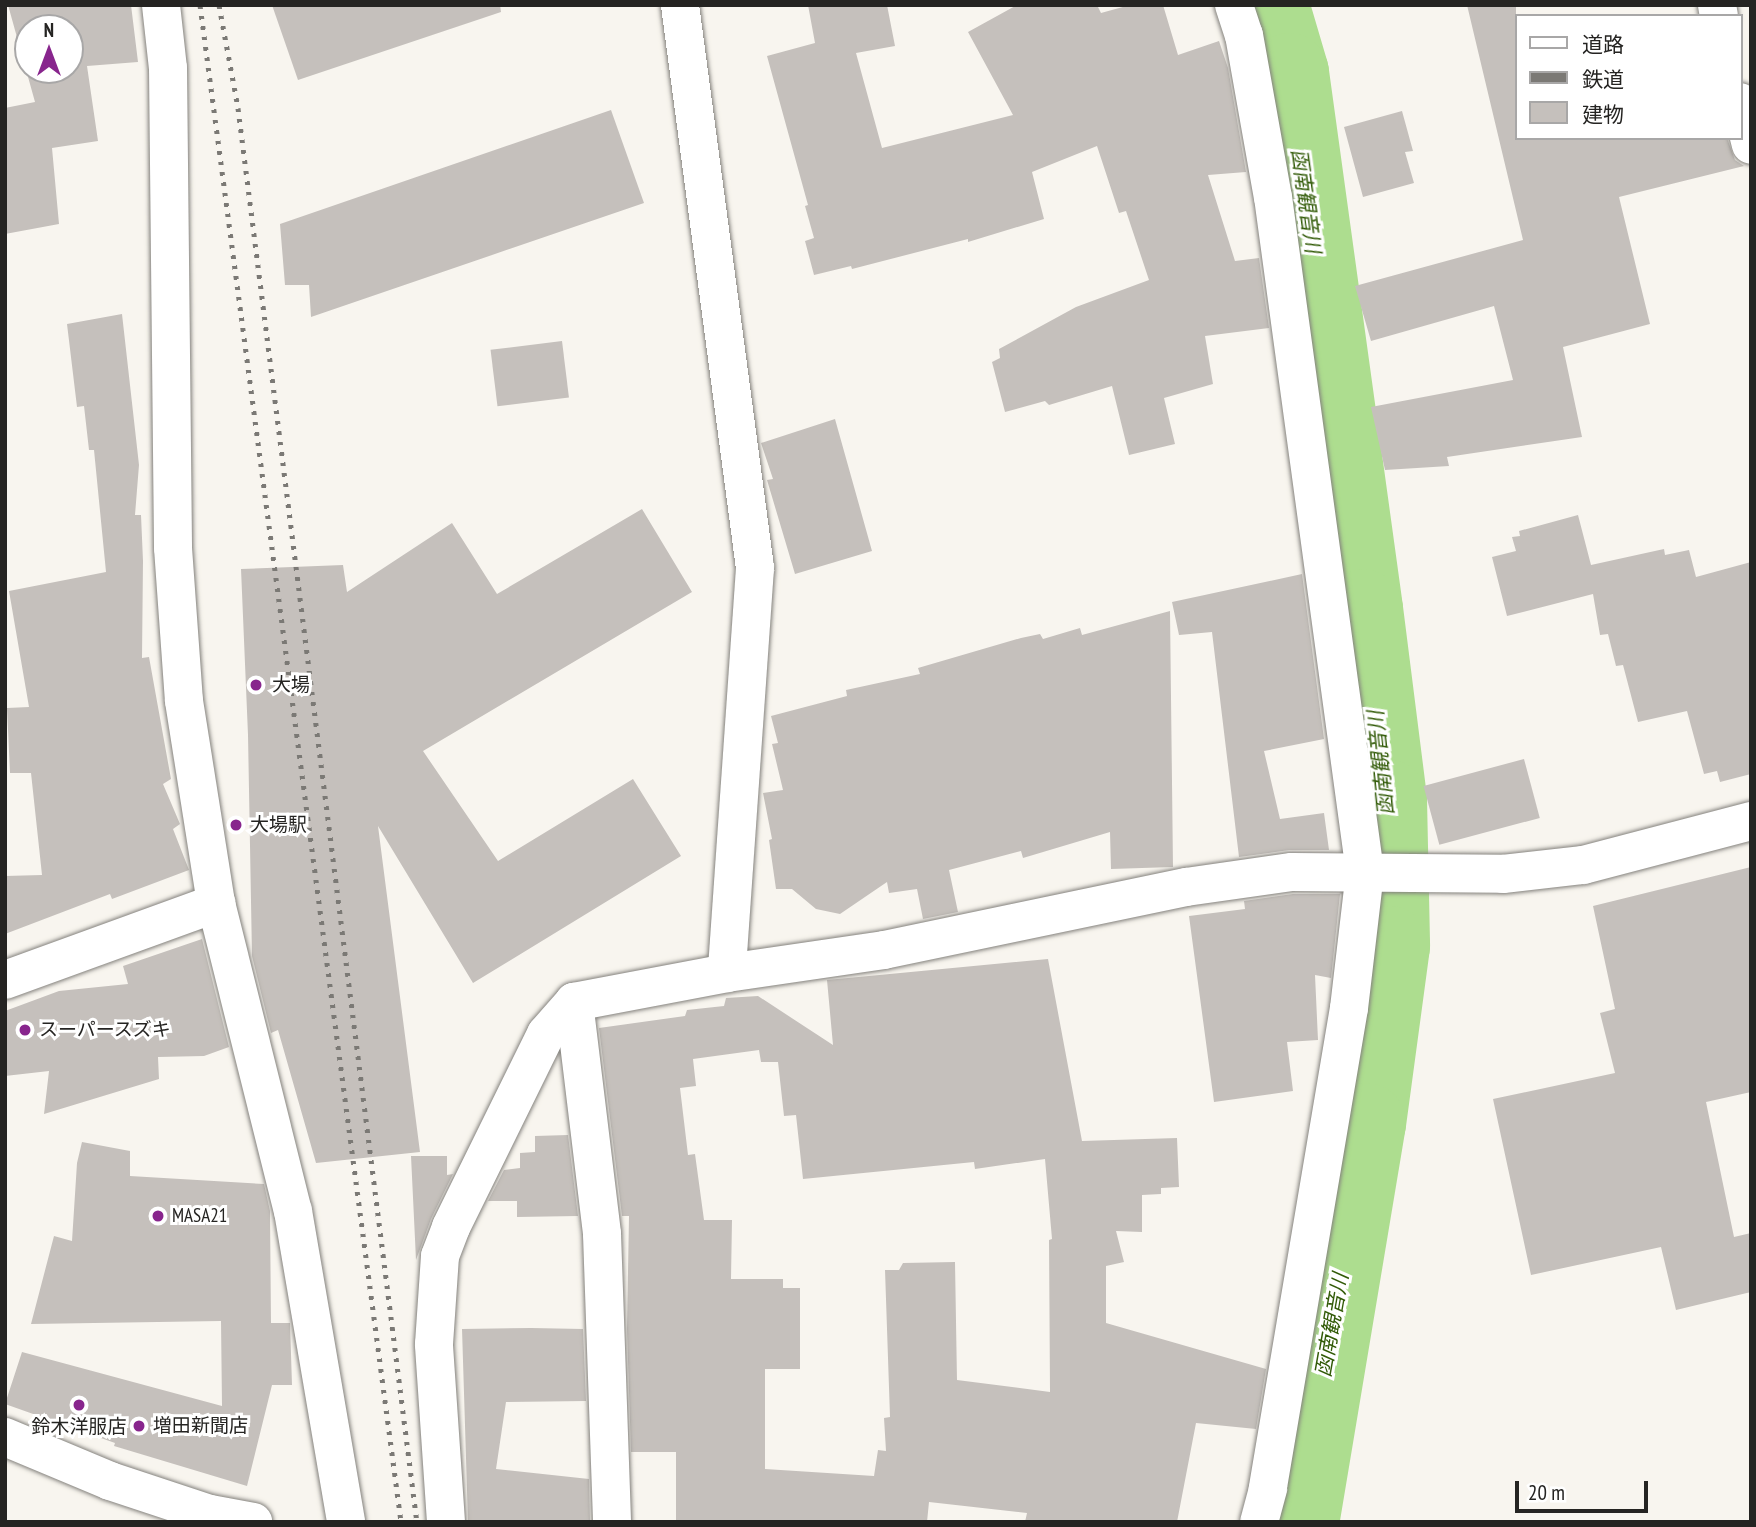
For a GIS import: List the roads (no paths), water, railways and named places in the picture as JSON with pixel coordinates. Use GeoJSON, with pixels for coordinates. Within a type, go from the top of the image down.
{"type":"FeatureCollection","features":[{"type":"Feature","properties":{"kind":"street"},"geometry":{"type":"LineString","coordinates":[[161,5],[167,68],[173,548],[184,701],[216,903],[293,1211],[346,1522]]}},
{"type":"Feature","properties":{"kind":"street"},"geometry":{"type":"LineString","coordinates":[[680,5],[755,568],[727,973]]}},
{"type":"Feature","properties":{"kind":"street"},"geometry":{"type":"LineString","coordinates":[[1234,5],[1244,35],[1273,197],[1365,872],[1349,1008],[1268,1489],[1259,1522]]}},
{"type":"Feature","properties":{"kind":"street"},"geometry":{"type":"LineString","coordinates":[[1742,110],[1751,145]]}},
{"type":"Feature","properties":{"kind":"street"},"geometry":{"type":"LineString","coordinates":[[446,1522],[434,1343],[434,1301],[440,1256],[478,1170],[546,1034],[574,1002],[727,973],[884,950],[1186,887],[1292,872],[1503,874],[1583,865],[1751,821]]}},
{"type":"Feature","properties":{"kind":"street"},"geometry":{"type":"LineString","coordinates":[[5,980],[216,903]]}},
{"type":"Feature","properties":{"kind":"street"},"geometry":{"type":"LineString","coordinates":[[574,1002],[602,1234],[612,1522]]}},
{"type":"Feature","properties":{"kind":"street"},"geometry":{"type":"LineString","coordinates":[[5,1437],[110,1481],[210,1514],[253,1522]]}},
{"type":"Feature","properties":{"kind":"waterway","name":"函南観音川"},"geometry":{"type":"LineString","coordinates":[[1269,5],[1289,73],[1363,609],[1387,799],[1390,946],[1366,1123],[1299,1522]]}},
{"type":"Feature","properties":{"kind":"railway"},"geometry":{"type":"LineString","coordinates":[[200,5],[401,1522]]}},
{"type":"Feature","properties":{"kind":"railway"},"geometry":{"type":"LineString","coordinates":[[219,5],[238,108],[417,1522]]}},
{"type":"Feature","properties":{"kind":"place","name":"大場"},"geometry":{"type":"Point","coordinates":[256,685]}},
{"type":"Feature","properties":{"kind":"place","name":"大場駅"},"geometry":{"type":"Point","coordinates":[236,825]}},
{"type":"Feature","properties":{"kind":"place","name":"スーパースズキ"},"geometry":{"type":"Point","coordinates":[25,1030]}},
{"type":"Feature","properties":{"kind":"place","name":"MASA21"},"geometry":{"type":"Point","coordinates":[158,1216]}},
{"type":"Feature","properties":{"kind":"place","name":"鈴木洋服店"},"geometry":{"type":"Point","coordinates":[79,1405]}},
{"type":"Feature","properties":{"kind":"place","name":"増田新聞店"},"geometry":{"type":"Point","coordinates":[139,1426]}}]}
